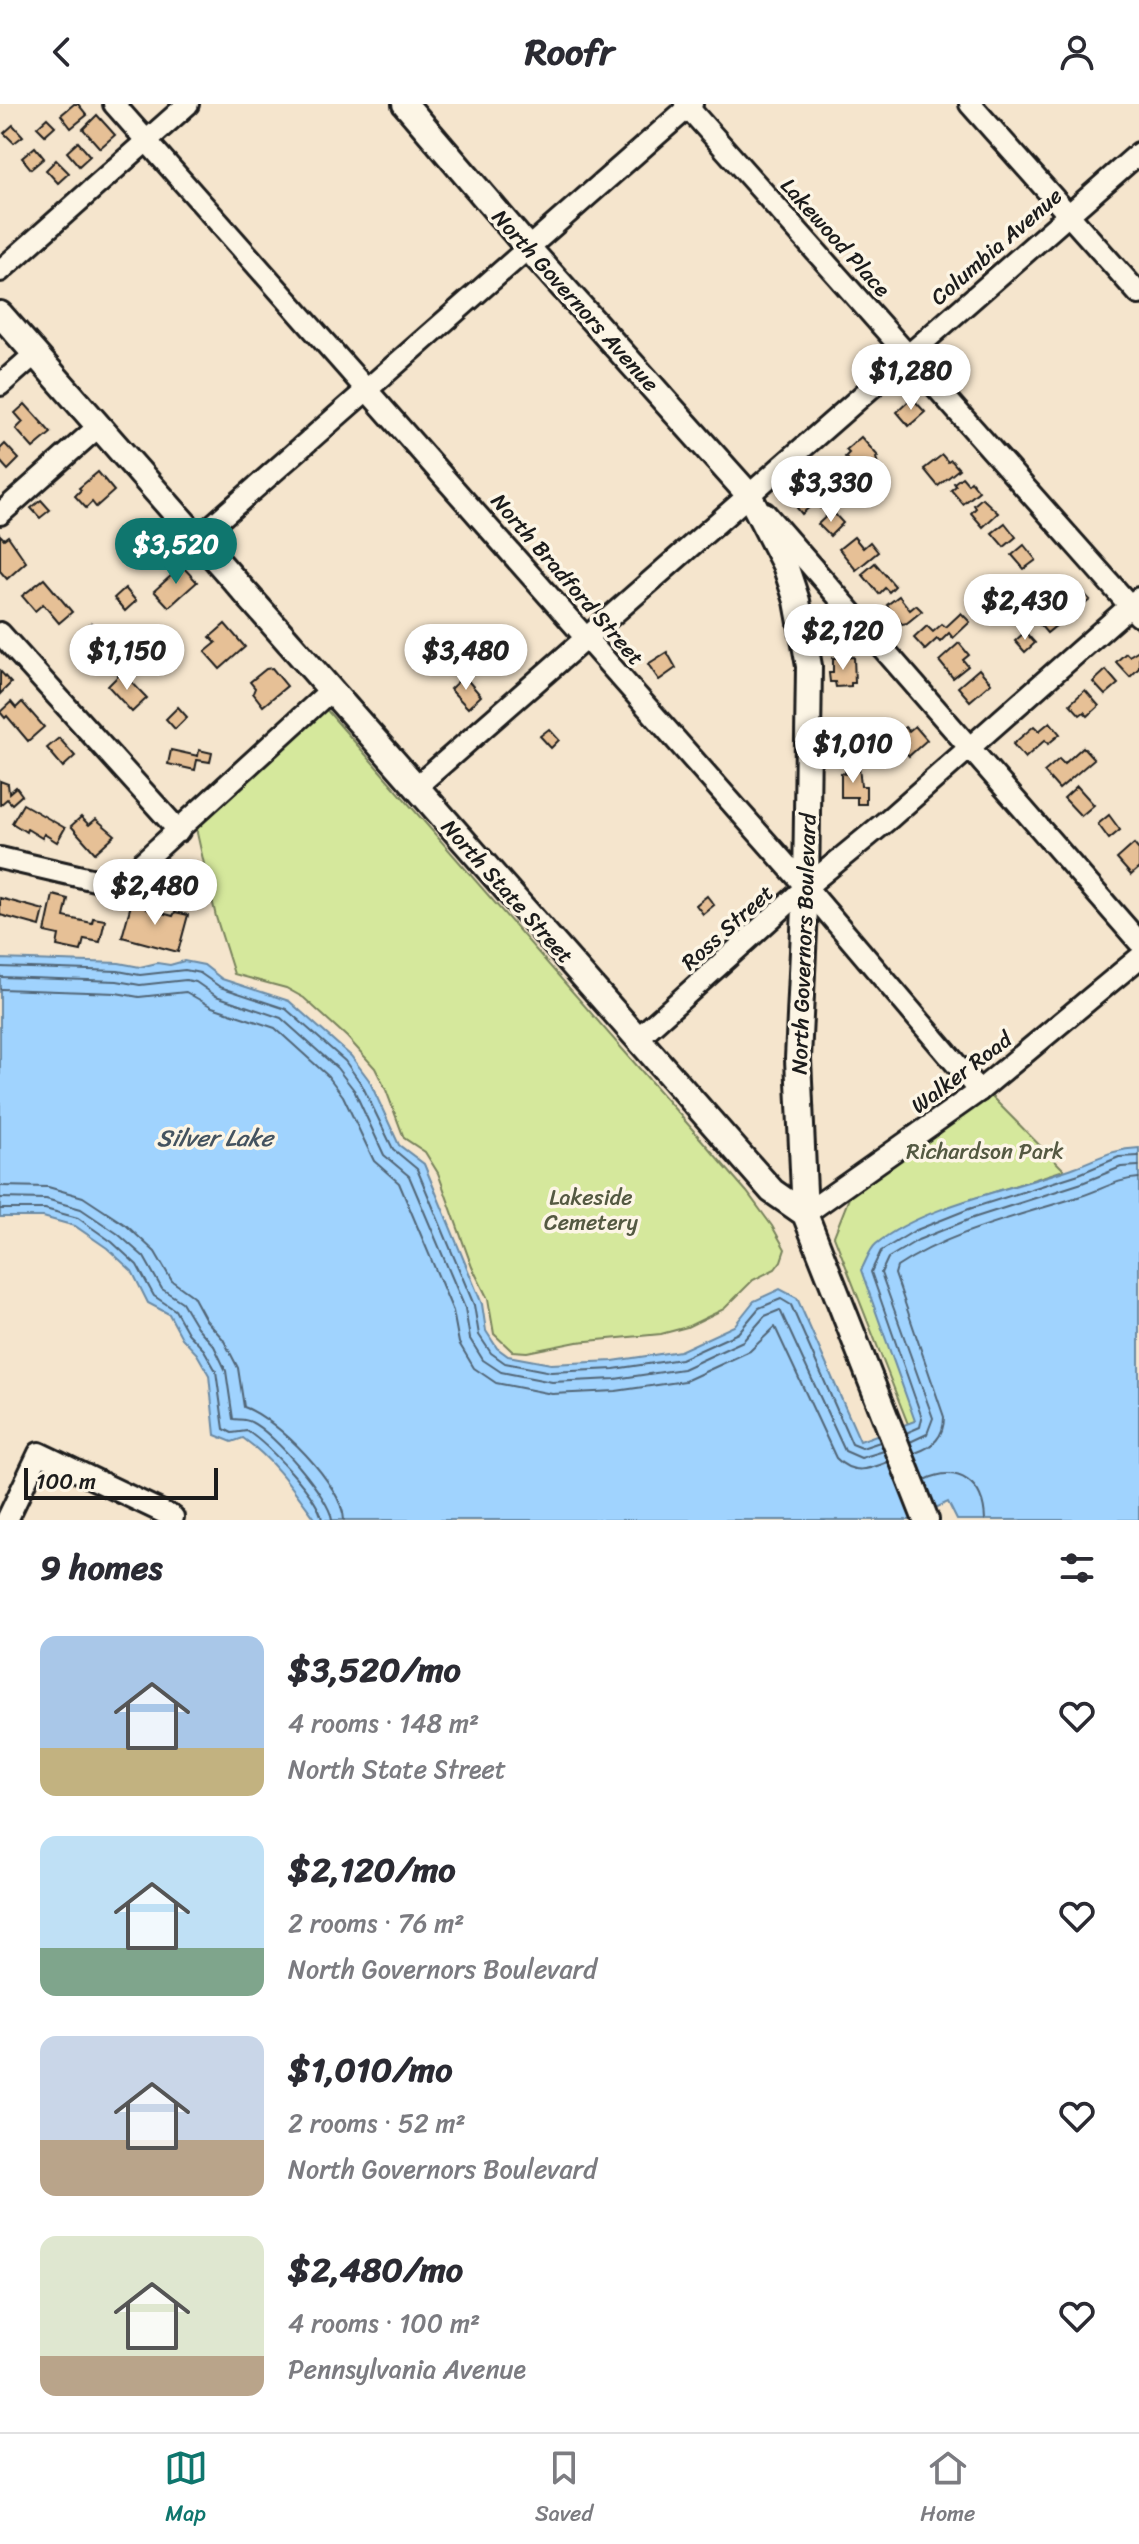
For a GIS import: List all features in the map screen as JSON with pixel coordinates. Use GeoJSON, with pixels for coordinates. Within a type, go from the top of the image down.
{"type":"FeatureCollection","features":[{"type":"Feature","properties":{"kind":"main road","name":"North Governors Avenue"},"geometry":{"type":"LineString","coordinates":[[405,104],[528,248],[749,495]]}},
{"type":"Feature","properties":{"kind":"main road","name":"North State Street"},"geometry":{"type":"LineString","coordinates":[[0,314],[772,1191],[805,1214]]}},
{"type":"Feature","properties":{"kind":"main road","name":"North Governors Boulevard"},"geometry":{"type":"LineString","coordinates":[[749,495],[785,565],[797,601],[806,645],[810,703],[798,1059],[805,1214]]}},
{"type":"Feature","properties":{"kind":"main road"},"geometry":{"type":"LineString","coordinates":[[805,1214],[925,1518]]}},
{"type":"Feature","properties":{"kind":"street","name":"North Bradford Street"},"geometry":{"type":"LineString","coordinates":[[114,104],[587,637],[979,1091]]}},
{"type":"Feature","properties":{"kind":"street"},"geometry":{"type":"LineString","coordinates":[[0,271],[188,104]]}},
{"type":"Feature","properties":{"kind":"street"},"geometry":{"type":"LineString","coordinates":[[970,104],[1139,294]]}},
{"type":"Feature","properties":{"kind":"street"},"geometry":{"type":"LineString","coordinates":[[197,539],[688,105]]}},
{"type":"Feature","properties":{"kind":"street","name":"Lakewood Place"},"geometry":{"type":"LineString","coordinates":[[688,105],[1136,607]]}},
{"type":"Feature","properties":{"kind":"street","name":"Columbia Avenue"},"geometry":{"type":"LineString","coordinates":[[416,787],[1139,153]]}},
{"type":"Feature","properties":{"kind":"street"},"geometry":{"type":"LineString","coordinates":[[0,385],[35,354]]}},
{"type":"Feature","properties":{"kind":"street"},"geometry":{"type":"LineString","coordinates":[[0,514],[99,426]]}},
{"type":"Feature","properties":{"kind":"street"},"geometry":{"type":"LineString","coordinates":[[749,495],[1139,942]]}},
{"type":"Feature","properties":{"kind":"street","name":"Ross Street"},"geometry":{"type":"LineString","coordinates":[[637,1039],[806,887],[1136,607]]}},
{"type":"Feature","properties":{"kind":"street"},"geometry":{"type":"LineString","coordinates":[[0,633],[179,831]]}},
{"type":"Feature","properties":{"kind":"street"},"geometry":{"type":"LineString","coordinates":[[0,858],[108,883],[120,883],[331,690]]}},
{"type":"Feature","properties":{"kind":"street","name":"Walker Road"},"geometry":{"type":"LineString","coordinates":[[805,1214],[979,1091],[1139,958]]}},
{"type":"Feature","properties":{"kind":"street"},"geometry":{"type":"LineString","coordinates":[[7,1520],[39,1453],[173,1518]]}},
{"type":"Feature","properties":{"kind":"green space","name":"Lakeside Cemetery"},"geometry":{"type":"Polygon","coordinates":[[[325,708],[747,1192],[772,1226],[785,1249],[781,1261],[775,1269],[753,1280],[724,1309],[687,1327],[661,1334],[577,1342],[527,1352],[512,1351],[494,1334],[488,1299],[472,1267],[438,1173],[425,1152],[404,1138],[375,1068],[347,1037],[304,998],[286,988],[234,974],[216,917],[197,833],[198,823],[325,708]]]}},
{"type":"Feature","properties":{"kind":"green space","name":"Richardson Park"},"geometry":{"type":"Polygon","coordinates":[[[990,1095],[1064,1170],[966,1201],[910,1224],[915,1421],[908,1424],[834,1236],[851,1193],[990,1095]]]}},
{"type":"Feature","properties":{"kind":"water","name":"Silver Lake"},"geometry":{"type":"Polygon","coordinates":[[[0,959],[119,963],[140,967],[184,961],[204,965],[222,979],[289,1001],[351,1056],[369,1080],[399,1145],[424,1164],[482,1304],[486,1331],[497,1348],[508,1356],[551,1364],[613,1361],[680,1351],[734,1326],[754,1301],[780,1289],[797,1298],[860,1441],[915,1421],[861,1270],[874,1247],[896,1230],[945,1208],[1114,1152],[1139,1148],[1139,1520],[957,1520],[948,1502],[910,1520],[316,1520],[283,1476],[254,1447],[243,1438],[232,1442],[215,1435],[209,1375],[169,1314],[148,1303],[132,1271],[107,1248],[75,1226],[43,1217],[0,1217],[0,959]]]}},
{"type":"Feature","properties":{"kind":"building"},"geometry":{"type":"Polygon","coordinates":[[[78,104],[87,115],[71,128],[61,115],[78,104]]]}},
{"type":"Feature","properties":{"kind":"building"},"geometry":{"type":"Polygon","coordinates":[[[97,115],[115,135],[100,148],[83,129],[97,115]]]}},
{"type":"Feature","properties":{"kind":"building"},"geometry":{"type":"Polygon","coordinates":[[[47,118],[55,126],[45,135],[37,127],[47,118]]]}},
{"type":"Feature","properties":{"kind":"building"},"geometry":{"type":"Polygon","coordinates":[[[13,125],[23,136],[14,143],[4,133],[13,125]]]}},
{"type":"Feature","properties":{"kind":"building"},"geometry":{"type":"Polygon","coordinates":[[[78,142],[90,156],[79,166],[67,152],[78,142]]]}},
{"type":"Feature","properties":{"kind":"building"},"geometry":{"type":"Polygon","coordinates":[[[35,147],[44,158],[31,169],[22,158],[35,147]]]}},
{"type":"Feature","properties":{"kind":"building"},"geometry":{"type":"Polygon","coordinates":[[[56,160],[69,173],[58,183],[46,170],[56,160]]]}},
{"type":"Feature","properties":{"kind":"building"},"geometry":{"type":"Polygon","coordinates":[[[912,398],[925,412],[909,426],[897,412],[912,398]]]}},
{"type":"Feature","properties":{"kind":"building"},"geometry":{"type":"Polygon","coordinates":[[[25,404],[51,433],[33,448],[16,429],[23,422],[15,413],[25,404]]]}},
{"type":"Feature","properties":{"kind":"building"},"geometry":{"type":"Polygon","coordinates":[[[861,437],[878,456],[875,466],[886,473],[876,481],[871,476],[866,480],[845,457],[849,453],[846,450],[861,437]]]}},
{"type":"Feature","properties":{"kind":"building"},"geometry":{"type":"Polygon","coordinates":[[[5,444],[19,459],[8,470],[0,461],[0,449],[5,444]]]}},
{"type":"Feature","properties":{"kind":"building"},"geometry":{"type":"Polygon","coordinates":[[[942,455],[959,469],[938,486],[924,469],[942,455]]]}},
{"type":"Feature","properties":{"kind":"building"},"geometry":{"type":"Polygon","coordinates":[[[98,472],[114,491],[96,507],[92,502],[86,508],[75,496],[81,490],[79,488],[98,472]]]}},
{"type":"Feature","properties":{"kind":"building"},"geometry":{"type":"Polygon","coordinates":[[[962,477],[968,484],[971,481],[979,491],[963,504],[951,490],[962,477]]]}},
{"type":"Feature","properties":{"kind":"building"},"geometry":{"type":"Polygon","coordinates":[[[805,486],[812,495],[819,489],[830,500],[820,508],[815,502],[802,514],[797,508],[803,502],[796,494],[805,486]]]}},
{"type":"Feature","properties":{"kind":"building"},"geometry":{"type":"Polygon","coordinates":[[[982,498],[998,513],[983,527],[971,513],[982,498]]]}},
{"type":"Feature","properties":{"kind":"building"},"geometry":{"type":"Polygon","coordinates":[[[41,500],[50,510],[40,518],[31,508],[41,500]]]}},
{"type":"Feature","properties":{"kind":"building"},"geometry":{"type":"Polygon","coordinates":[[[832,511],[843,523],[830,536],[818,524],[832,511]]]}},
{"type":"Feature","properties":{"kind":"building"},"geometry":{"type":"Polygon","coordinates":[[[1005,523],[1016,537],[1004,547],[992,533],[1005,523]]]}},
{"type":"Feature","properties":{"kind":"building"},"geometry":{"type":"Polygon","coordinates":[[[0,535],[4,539],[8,536],[26,562],[7,579],[0,571],[0,535]]]}},
{"type":"Feature","properties":{"kind":"building"},"geometry":{"type":"Polygon","coordinates":[[[854,537],[863,548],[870,542],[878,552],[856,570],[839,549],[854,537]]]}},
{"type":"Feature","properties":{"kind":"building"},"geometry":{"type":"Polygon","coordinates":[[[1024,545],[1036,560],[1024,569],[1012,555],[1024,545]]]}},
{"type":"Feature","properties":{"kind":"building"},"geometry":{"type":"Polygon","coordinates":[[[875,563],[895,586],[889,592],[885,588],[879,594],[862,574],[875,563]]]}},
{"type":"Feature","properties":{"kind":"building"},"geometry":{"type":"Polygon","coordinates":[[[182,566],[197,582],[169,607],[154,591],[182,566]]]}},
{"type":"Feature","properties":{"kind":"building"},"geometry":{"type":"Polygon","coordinates":[[[44,579],[72,612],[59,623],[43,604],[35,611],[22,596],[44,579]]]}},
{"type":"Feature","properties":{"kind":"building"},"geometry":{"type":"Polygon","coordinates":[[[1072,581],[1090,600],[1080,608],[1076,605],[1072,608],[1059,593],[1072,581]]]}},
{"type":"Feature","properties":{"kind":"building"},"geometry":{"type":"Polygon","coordinates":[[[125,588],[136,601],[125,611],[114,598],[125,588]]]}},
{"type":"Feature","properties":{"kind":"building"},"geometry":{"type":"Polygon","coordinates":[[[899,596],[910,610],[916,605],[922,611],[902,624],[887,605],[899,596]]]}},
{"type":"Feature","properties":{"kind":"building"},"geometry":{"type":"Polygon","coordinates":[[[1050,605],[1063,620],[1047,633],[1034,618],[1050,605]]]}},
{"type":"Feature","properties":{"kind":"building"},"geometry":{"type":"Polygon","coordinates":[[[961,613],[970,622],[953,638],[949,633],[925,650],[914,638],[927,626],[933,632],[942,624],[946,627],[961,613]]]}},
{"type":"Feature","properties":{"kind":"building"},"geometry":{"type":"Polygon","coordinates":[[[91,623],[104,636],[83,656],[71,642],[91,623]]]}},
{"type":"Feature","properties":{"kind":"building"},"geometry":{"type":"Polygon","coordinates":[[[225,624],[245,647],[220,669],[205,652],[216,643],[210,637],[225,624]]]}},
{"type":"Feature","properties":{"kind":"building"},"geometry":{"type":"Polygon","coordinates":[[[1025,632],[1035,643],[1025,652],[1015,641],[1025,632]]]}},
{"type":"Feature","properties":{"kind":"building"},"geometry":{"type":"Polygon","coordinates":[[[959,643],[969,655],[963,660],[968,666],[953,678],[939,661],[959,643]]]}},
{"type":"Feature","properties":{"kind":"building"},"geometry":{"type":"Polygon","coordinates":[[[1139,650],[1139,668],[1130,677],[1116,662],[1126,653],[1129,656],[1139,650]]]}},
{"type":"Feature","properties":{"kind":"building"},"geometry":{"type":"Polygon","coordinates":[[[667,652],[676,668],[659,680],[648,664],[667,652]]]}},
{"type":"Feature","properties":{"kind":"building"},"geometry":{"type":"Polygon","coordinates":[[[854,657],[855,683],[836,687],[835,682],[830,682],[829,673],[833,673],[833,658],[854,657]]]}},
{"type":"Feature","properties":{"kind":"building"},"geometry":{"type":"Polygon","coordinates":[[[272,668],[287,686],[263,706],[253,693],[255,688],[250,682],[272,668]]]}},
{"type":"Feature","properties":{"kind":"building"},"geometry":{"type":"Polygon","coordinates":[[[979,669],[991,683],[970,701],[958,687],[979,669]]]}},
{"type":"Feature","properties":{"kind":"building"},"geometry":{"type":"Polygon","coordinates":[[[1106,670],[1118,684],[1105,695],[1093,682],[1106,670]]]}},
{"type":"Feature","properties":{"kind":"building"},"geometry":{"type":"Polygon","coordinates":[[[0,671],[11,683],[0,694],[0,671]]]}},
{"type":"Feature","properties":{"kind":"building"},"geometry":{"type":"Polygon","coordinates":[[[122,672],[147,698],[132,712],[108,686],[122,672]]]}},
{"type":"Feature","properties":{"kind":"building"},"geometry":{"type":"Polygon","coordinates":[[[464,676],[481,696],[468,708],[450,689],[464,676]]]}},
{"type":"Feature","properties":{"kind":"building"},"geometry":{"type":"Polygon","coordinates":[[[1085,690],[1099,706],[1088,716],[1084,712],[1080,715],[1070,704],[1085,690]]]}},
{"type":"Feature","properties":{"kind":"building"},"geometry":{"type":"Polygon","coordinates":[[[11,702],[16,708],[22,702],[44,727],[28,741],[0,712],[11,702]]]}},
{"type":"Feature","properties":{"kind":"building"},"geometry":{"type":"Polygon","coordinates":[[[178,707],[187,717],[175,729],[166,719],[178,707]]]}},
{"type":"Feature","properties":{"kind":"building"},"geometry":{"type":"Polygon","coordinates":[[[1050,722],[1060,734],[1048,744],[1045,740],[1025,758],[1013,744],[1034,726],[1039,731],[1050,722]]]}},
{"type":"Feature","properties":{"kind":"building"},"geometry":{"type":"Polygon","coordinates":[[[915,726],[927,740],[909,756],[901,747],[897,751],[893,746],[902,738],[898,733],[905,727],[909,731],[915,726]]]}},
{"type":"Feature","properties":{"kind":"building"},"geometry":{"type":"Polygon","coordinates":[[[549,729],[559,740],[551,748],[540,736],[549,729]]]}},
{"type":"Feature","properties":{"kind":"building"},"geometry":{"type":"Polygon","coordinates":[[[59,738],[75,756],[63,767],[47,748],[59,738]]]}},
{"type":"Feature","properties":{"kind":"building"},"geometry":{"type":"Polygon","coordinates":[[[1083,747],[1094,759],[1059,789],[1044,772],[1059,759],[1064,764],[1083,747]]]}},
{"type":"Feature","properties":{"kind":"building"},"geometry":{"type":"Polygon","coordinates":[[[171,750],[198,756],[199,750],[212,753],[210,762],[197,760],[195,770],[168,764],[171,750]]]}},
{"type":"Feature","properties":{"kind":"building"},"geometry":{"type":"Polygon","coordinates":[[[846,766],[859,766],[861,786],[866,786],[866,804],[857,804],[857,797],[841,797],[841,773],[845,774],[846,766]]]}},
{"type":"Feature","properties":{"kind":"building"},"geometry":{"type":"Polygon","coordinates":[[[0,781],[8,784],[9,793],[16,787],[22,795],[12,804],[7,799],[0,805],[0,781]]]}},
{"type":"Feature","properties":{"kind":"building"},"geometry":{"type":"Polygon","coordinates":[[[1077,786],[1094,805],[1081,816],[1064,798],[1077,786]]]}},
{"type":"Feature","properties":{"kind":"building"},"geometry":{"type":"Polygon","coordinates":[[[23,804],[65,828],[57,842],[44,834],[42,838],[27,829],[26,832],[12,823],[23,804]]]}},
{"type":"Feature","properties":{"kind":"building"},"geometry":{"type":"Polygon","coordinates":[[[1109,815],[1120,830],[1109,839],[1098,824],[1109,815]]]}},
{"type":"Feature","properties":{"kind":"building"},"geometry":{"type":"Polygon","coordinates":[[[81,817],[89,825],[96,819],[115,835],[95,853],[71,826],[81,817]]]}},
{"type":"Feature","properties":{"kind":"building"},"geometry":{"type":"Polygon","coordinates":[[[1134,844],[1139,850],[1139,868],[1131,875],[1117,859],[1134,844]]]}},
{"type":"Feature","properties":{"kind":"building"},"geometry":{"type":"Polygon","coordinates":[[[53,895],[68,899],[64,917],[92,923],[93,918],[105,920],[100,942],[84,939],[81,951],[57,946],[59,935],[45,932],[53,895]]]}},
{"type":"Feature","properties":{"kind":"building"},"geometry":{"type":"Polygon","coordinates":[[[707,896],[714,905],[703,914],[696,905],[707,896]]]}},
{"type":"Feature","properties":{"kind":"building"},"geometry":{"type":"Polygon","coordinates":[[[0,898],[44,910],[40,926],[0,915],[0,898]]]}},
{"type":"Feature","properties":{"kind":"building"},"geometry":{"type":"Polygon","coordinates":[[[132,901],[173,916],[175,912],[188,915],[178,952],[122,937],[132,901]]]}}]}
